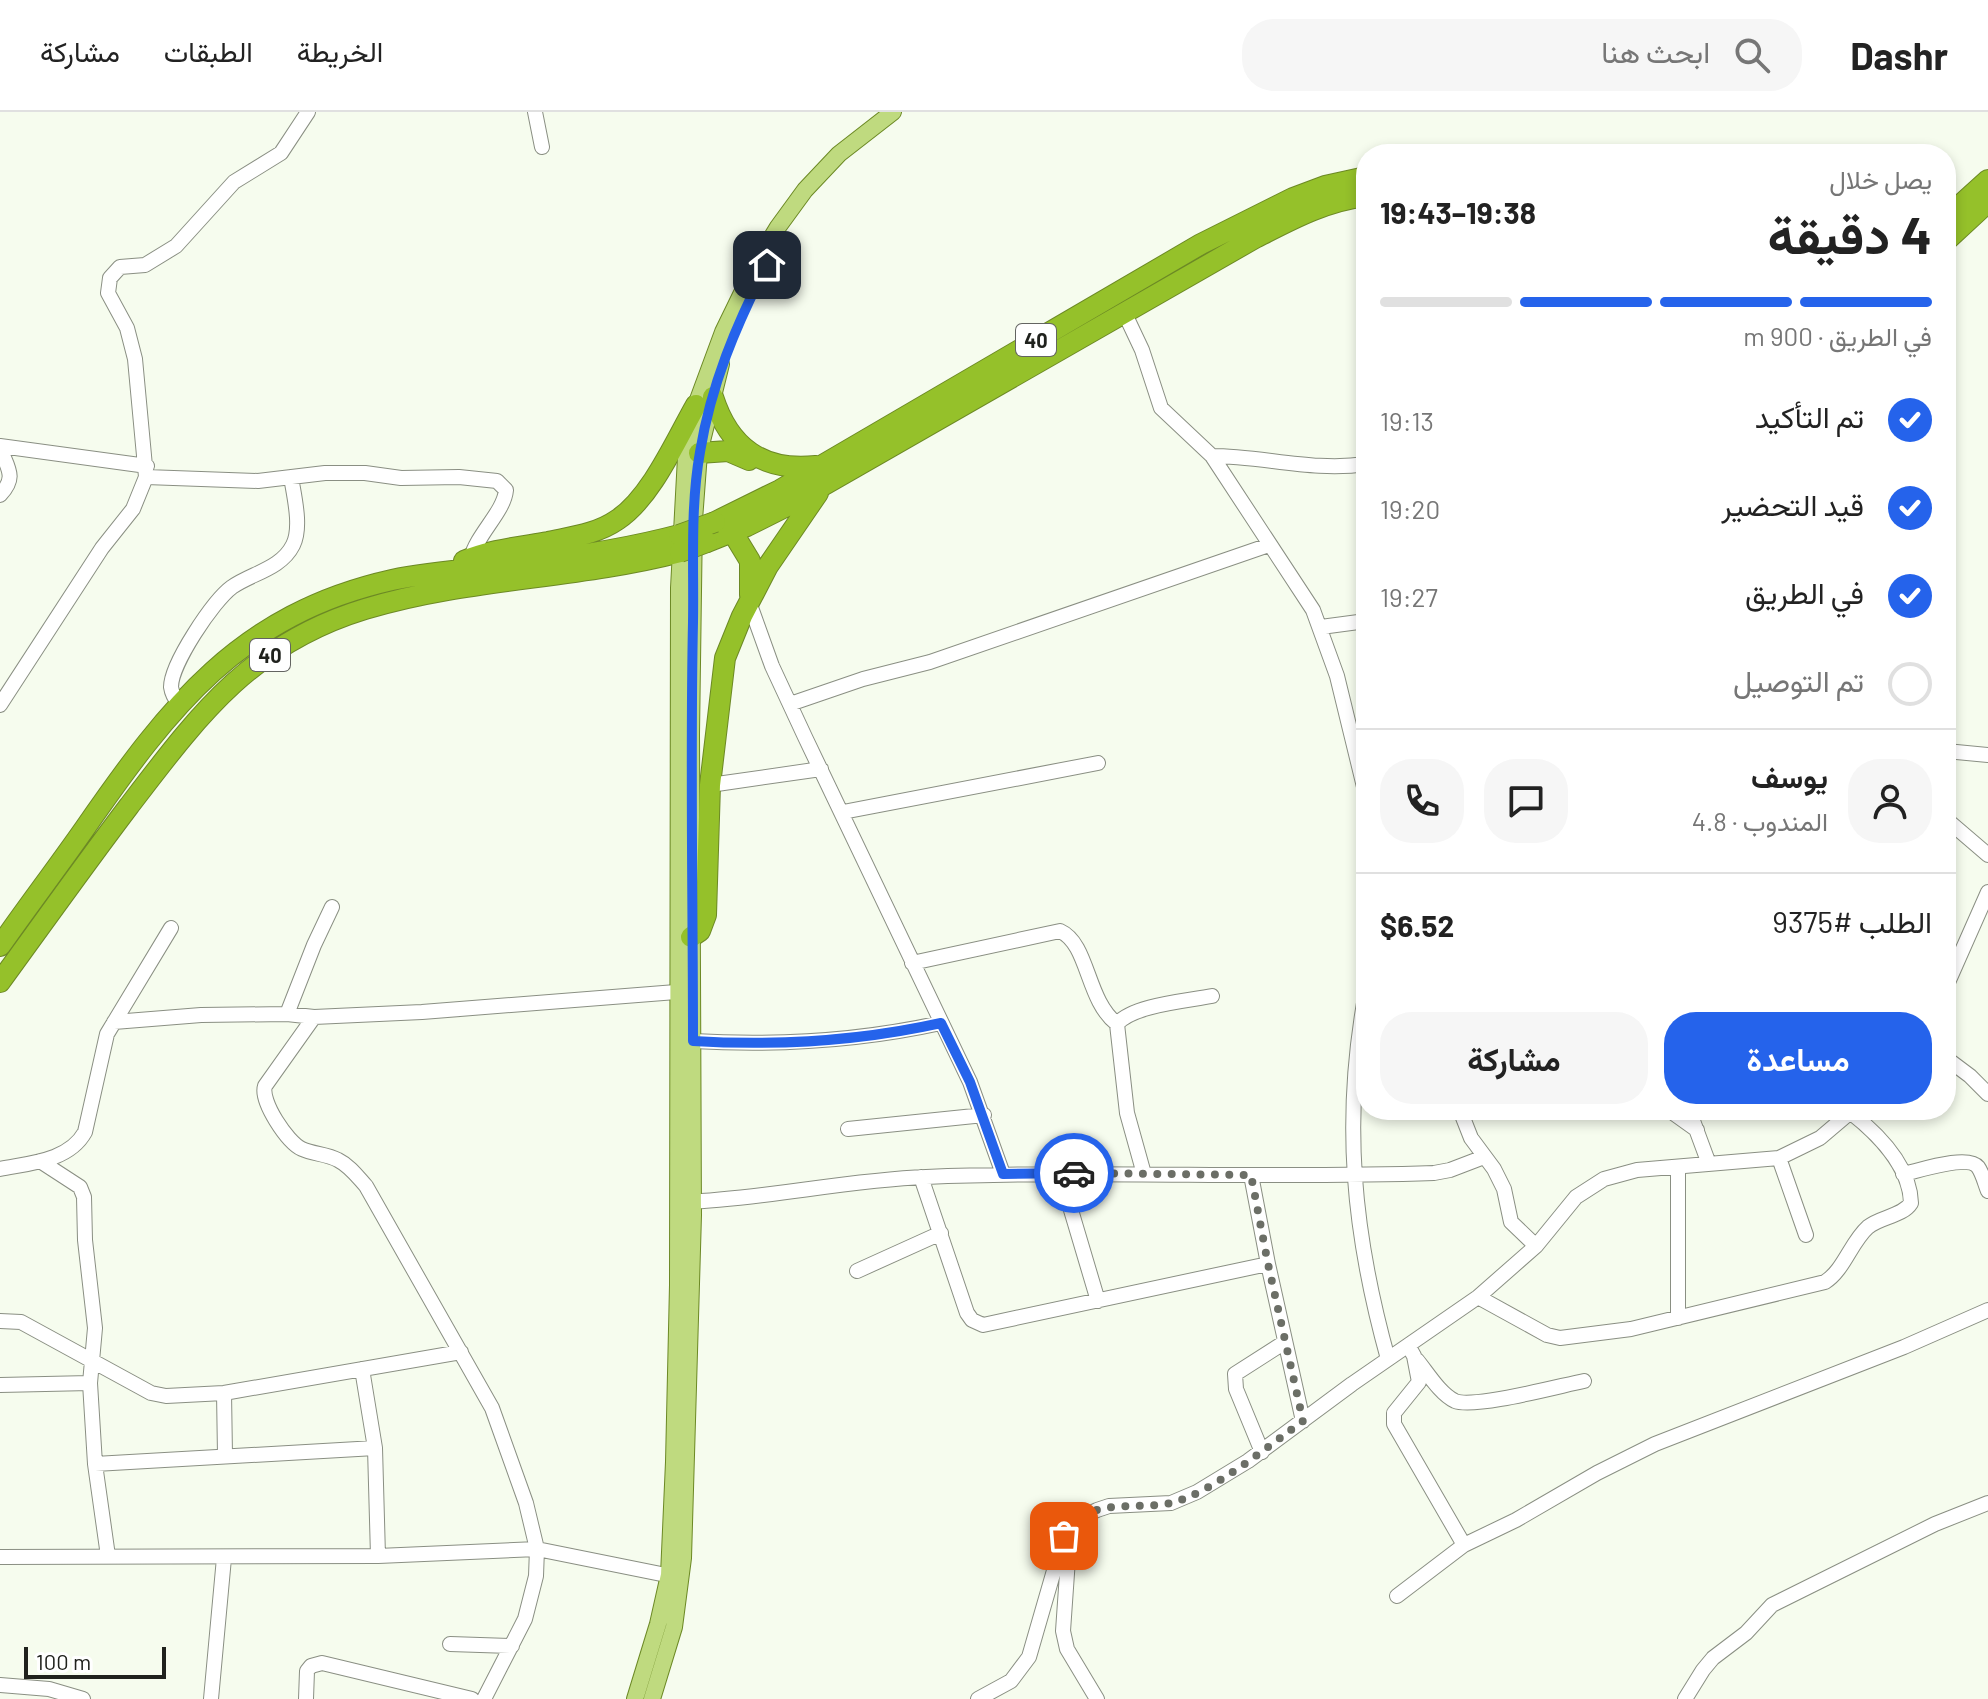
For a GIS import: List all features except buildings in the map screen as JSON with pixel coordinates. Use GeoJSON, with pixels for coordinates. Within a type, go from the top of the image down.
{"type":"FeatureCollection","features":[{"type":"Feature","properties":{"kind":"highway","name":"40"},"geometry":{"type":"LineString","coordinates":[[2,941],[105,799],[179,704],[214,669],[247,643],[284,621],[364,588],[432,574],[629,548],[707,542],[780,490],[1201,244],[1293,198],[1356,179]]}},
{"type":"Feature","properties":{"kind":"highway"},"geometry":{"type":"LineString","coordinates":[[1956,209],[1988,180]]}},
{"type":"Feature","properties":{"kind":"highway","name":"40"},"geometry":{"type":"LineString","coordinates":[[0,982],[193,723],[255,664],[309,632],[364,609],[419,596],[616,567],[724,527],[822,486],[1305,212],[1356,198]]}},
{"type":"Feature","properties":{"kind":"highway"},"geometry":{"type":"LineString","coordinates":[[1956,232],[1988,202]]}},
{"type":"Feature","properties":{"kind":"highway"},"geometry":{"type":"LineString","coordinates":[[1201,244],[1211,263]]}},
{"type":"Feature","properties":{"kind":"highway"},"geometry":{"type":"LineString","coordinates":[[432,574],[471,558],[587,534],[618,520],[649,486],[704,401],[735,442],[751,453],[792,467],[824,465]]}},
{"type":"Feature","properties":{"kind":"highway"},"geometry":{"type":"LineString","coordinates":[[699,453],[728,451],[747,459],[773,475],[780,490]]}},
{"type":"Feature","properties":{"kind":"highway"},"geometry":{"type":"LineString","coordinates":[[685,937],[700,931],[706,915],[710,785],[725,658],[768,566],[822,486]]}},
{"type":"Feature","properties":{"kind":"highway"},"geometry":{"type":"LineString","coordinates":[[724,527],[750,561],[749,602]]}},
{"type":"Feature","properties":{"kind":"highway"},"geometry":{"type":"LineString","coordinates":[[105,799],[125,811]]}},
{"type":"Feature","properties":{"kind":"main road"},"geometry":{"type":"LineString","coordinates":[[652,1699],[674,1627],[676,1415],[693,1041],[685,937],[679,588],[683,481],[704,401],[763,262],[805,190],[839,154],[893,112]]}},
{"type":"Feature","properties":{"kind":"main road"},"geometry":{"type":"LineString","coordinates":[[685,1202],[676,992],[685,937],[694,520],[704,401]]}},
{"type":"Feature","properties":{"kind":"main road"},"geometry":{"type":"LineString","coordinates":[[635,1699],[675,1577]]}},
{"type":"Feature","properties":{"kind":"street"},"geometry":{"type":"LineString","coordinates":[[0,705],[102,548],[133,509],[147,472],[135,359],[127,328],[108,293],[110,278],[120,267],[145,265],[176,246],[234,182],[281,153],[308,112]]}},
{"type":"Feature","properties":{"kind":"street"},"geometry":{"type":"LineString","coordinates":[[535,112],[542,147]]}},
{"type":"Feature","properties":{"kind":"street"},"geometry":{"type":"LineString","coordinates":[[1125,314],[1142,350],[1161,408],[1212,456],[1269,545],[1303,591],[1321,627],[1356,750]]}},
{"type":"Feature","properties":{"kind":"street"},"geometry":{"type":"LineString","coordinates":[[0,495],[11,478],[0,447],[207,481],[258,481],[365,473],[401,478],[459,477],[497,481],[506,490],[505,497],[483,531],[471,558]]}},
{"type":"Feature","properties":{"kind":"street"},"geometry":{"type":"LineString","coordinates":[[1212,456],[1324,467],[1356,465]]}},
{"type":"Feature","properties":{"kind":"street"},"geometry":{"type":"LineString","coordinates":[[179,704],[171,688],[173,675],[210,610],[233,586],[282,559],[293,546],[296,515],[291,477]]}},
{"type":"Feature","properties":{"kind":"street"},"geometry":{"type":"LineString","coordinates":[[790,704],[876,675],[930,662],[1269,545]]}},
{"type":"Feature","properties":{"kind":"street"},"geometry":{"type":"LineString","coordinates":[[749,602],[772,666],[984,1115],[1003,1174]]}},
{"type":"Feature","properties":{"kind":"street"},"geometry":{"type":"LineString","coordinates":[[1321,627],[1356,622]]}},
{"type":"Feature","properties":{"kind":"street"},"geometry":{"type":"LineString","coordinates":[[1956,752],[1988,755]]}},
{"type":"Feature","properties":{"kind":"street"},"geometry":{"type":"LineString","coordinates":[[843,812],[1098,763]]}},
{"type":"Feature","properties":{"kind":"street"},"geometry":{"type":"LineString","coordinates":[[710,785],[821,769]]}},
{"type":"Feature","properties":{"kind":"street"},"geometry":{"type":"LineString","coordinates":[[1956,828],[1988,855]]}},
{"type":"Feature","properties":{"kind":"street"},"geometry":{"type":"LineString","coordinates":[[1956,952],[1988,892]]}},
{"type":"Feature","properties":{"kind":"street"},"geometry":{"type":"LineString","coordinates":[[287,1014],[332,907]]}},
{"type":"Feature","properties":{"kind":"street"},"geometry":{"type":"LineString","coordinates":[[0,1169],[40,1161],[67,1152],[79,1143],[85,1132],[101,1054],[114,1022],[171,928]]}},
{"type":"Feature","properties":{"kind":"street"},"geometry":{"type":"LineString","coordinates":[[912,963],[1060,931],[1074,942],[1099,1006],[1117,1024],[1127,1113],[1144,1174]]}},
{"type":"Feature","properties":{"kind":"street"},"geometry":{"type":"LineString","coordinates":[[114,1022],[201,1015],[287,1014],[314,1017],[497,1007],[676,992]]}},
{"type":"Feature","properties":{"kind":"street"},"geometry":{"type":"LineString","coordinates":[[1117,1024],[1136,1012],[1212,996]]}},
{"type":"Feature","properties":{"kind":"street"},"geometry":{"type":"LineString","coordinates":[[314,1017],[265,1086],[264,1099],[289,1138],[297,1145],[339,1160],[366,1186],[492,1408],[526,1503],[537,1549],[533,1595],[525,1619],[484,1699]]}},
{"type":"Feature","properties":{"kind":"street"},"geometry":{"type":"LineString","coordinates":[[693,1041],[744,1044],[810,1042],[941,1023]]}},
{"type":"Feature","properties":{"kind":"street"},"geometry":{"type":"LineString","coordinates":[[1356,1056],[1353,1175],[1371,1294],[1388,1359]]}},
{"type":"Feature","properties":{"kind":"street"},"geometry":{"type":"LineString","coordinates":[[1956,1066],[1988,1094]]}},
{"type":"Feature","properties":{"kind":"street"},"geometry":{"type":"LineString","coordinates":[[848,1129],[984,1115]]}},
{"type":"Feature","properties":{"kind":"street"},"geometry":{"type":"LineString","coordinates":[[1464,1120],[1471,1138],[1504,1189],[1511,1222],[1536,1246]]}},
{"type":"Feature","properties":{"kind":"street"},"geometry":{"type":"LineString","coordinates":[[1683,1120],[1697,1130]]}},
{"type":"Feature","properties":{"kind":"street"},"geometry":{"type":"LineString","coordinates":[[1693,1120],[1709,1164]]}},
{"type":"Feature","properties":{"kind":"street"},"geometry":{"type":"LineString","coordinates":[[978,1699],[1011,1681],[1029,1657],[1064,1536],[1076,1520],[1109,1506],[1171,1503],[1183,1499],[1262,1452],[1388,1359],[1411,1352],[1536,1246],[1572,1202],[1593,1185],[1622,1172],[1779,1158],[1807,1146],[1837,1120]]}},
{"type":"Feature","properties":{"kind":"street"},"geometry":{"type":"LineString","coordinates":[[1478,1297],[1547,1335],[1560,1338],[1607,1333],[1678,1318],[1830,1279],[1866,1229],[1880,1219],[1909,1207],[1911,1198],[1903,1174],[1877,1135],[1855,1120]]}},
{"type":"Feature","properties":{"kind":"street"},"geometry":{"type":"LineString","coordinates":[[685,1202],[741,1199],[921,1177],[1060,1173],[1434,1173],[1484,1157]]}},
{"type":"Feature","properties":{"kind":"street"},"geometry":{"type":"LineString","coordinates":[[1779,1158],[1806,1235]]}},
{"type":"Feature","properties":{"kind":"street"},"geometry":{"type":"LineString","coordinates":[[40,1161],[80,1187],[84,1197],[85,1240],[95,1328],[90,1383],[95,1464],[108,1556]]}},
{"type":"Feature","properties":{"kind":"street"},"geometry":{"type":"LineString","coordinates":[[1903,1174],[1971,1162],[1978,1168],[1988,1191]]}},
{"type":"Feature","properties":{"kind":"street"},"geometry":{"type":"LineString","coordinates":[[1678,1167],[1678,1318]]}},
{"type":"Feature","properties":{"kind":"street"},"geometry":{"type":"LineString","coordinates":[[1060,1173],[1098,1301]]}},
{"type":"Feature","properties":{"kind":"street"},"geometry":{"type":"LineString","coordinates":[[1251,1175],[1303,1421]]}},
{"type":"Feature","properties":{"kind":"street"},"geometry":{"type":"LineString","coordinates":[[921,1177],[967,1313],[978,1323],[1000,1323],[1268,1264]]}},
{"type":"Feature","properties":{"kind":"street"},"geometry":{"type":"LineString","coordinates":[[857,1271],[941,1233]]}},
{"type":"Feature","properties":{"kind":"street"},"geometry":{"type":"LineString","coordinates":[[1397,1596],[1464,1545],[1655,1444],[1904,1347],[1988,1310]]}},
{"type":"Feature","properties":{"kind":"street"},"geometry":{"type":"LineString","coordinates":[[0,1321],[21,1322],[159,1395],[224,1393],[461,1352]]}},
{"type":"Feature","properties":{"kind":"street"},"geometry":{"type":"LineString","coordinates":[[1262,1452],[1236,1389],[1235,1374],[1285,1342]]}},
{"type":"Feature","properties":{"kind":"street"},"geometry":{"type":"LineString","coordinates":[[1411,1352],[1447,1395],[1460,1403],[1491,1400],[1584,1381]]}},
{"type":"Feature","properties":{"kind":"street"},"geometry":{"type":"LineString","coordinates":[[1411,1352],[1419,1382],[1394,1413],[1394,1424],[1464,1545]]}},
{"type":"Feature","properties":{"kind":"street"},"geometry":{"type":"LineString","coordinates":[[362,1369],[375,1448],[378,1556]]}},
{"type":"Feature","properties":{"kind":"street"},"geometry":{"type":"LineString","coordinates":[[0,1385],[90,1383]]}},
{"type":"Feature","properties":{"kind":"street"},"geometry":{"type":"LineString","coordinates":[[224,1393],[225,1455]]}},
{"type":"Feature","properties":{"kind":"street"},"geometry":{"type":"LineString","coordinates":[[95,1464],[375,1448]]}},
{"type":"Feature","properties":{"kind":"street"},"geometry":{"type":"LineString","coordinates":[[1685,1699],[1713,1658],[1746,1633],[1772,1605],[1935,1524],[1988,1503]]}},
{"type":"Feature","properties":{"kind":"street"},"geometry":{"type":"LineString","coordinates":[[1085,1514],[1068,1559],[1063,1631],[1067,1649],[1097,1699]]}},
{"type":"Feature","properties":{"kind":"street"},"geometry":{"type":"LineString","coordinates":[[0,1557],[378,1556],[537,1549],[675,1577]]}},
{"type":"Feature","properties":{"kind":"street"},"geometry":{"type":"LineString","coordinates":[[211,1699],[224,1558]]}},
{"type":"Feature","properties":{"kind":"street"},"geometry":{"type":"LineString","coordinates":[[450,1644],[512,1646]]}},
{"type":"Feature","properties":{"kind":"street"},"geometry":{"type":"LineString","coordinates":[[306,1699],[307,1671],[311,1666],[322,1663],[472,1699]]}},
{"type":"Feature","properties":{"kind":"street"},"geometry":{"type":"LineString","coordinates":[[0,1685],[49,1689],[83,1699]]}},
{"type":"Feature","properties":{"kind":"way so far"},"geometry":{"type":"LineString","coordinates":[[1064,1536],[1076,1520],[1109,1506],[1171,1503],[1183,1499],[1262,1452],[1303,1421],[1251,1175],[1074,1173]]}},
{"type":"Feature","properties":{"kind":"route"},"geometry":{"type":"LineString","coordinates":[[767,265],[721,364],[699,453],[694,520],[691,734],[693,1041],[744,1044],[810,1042],[941,1023],[984,1115],[1003,1174],[1074,1173]]}}]}
